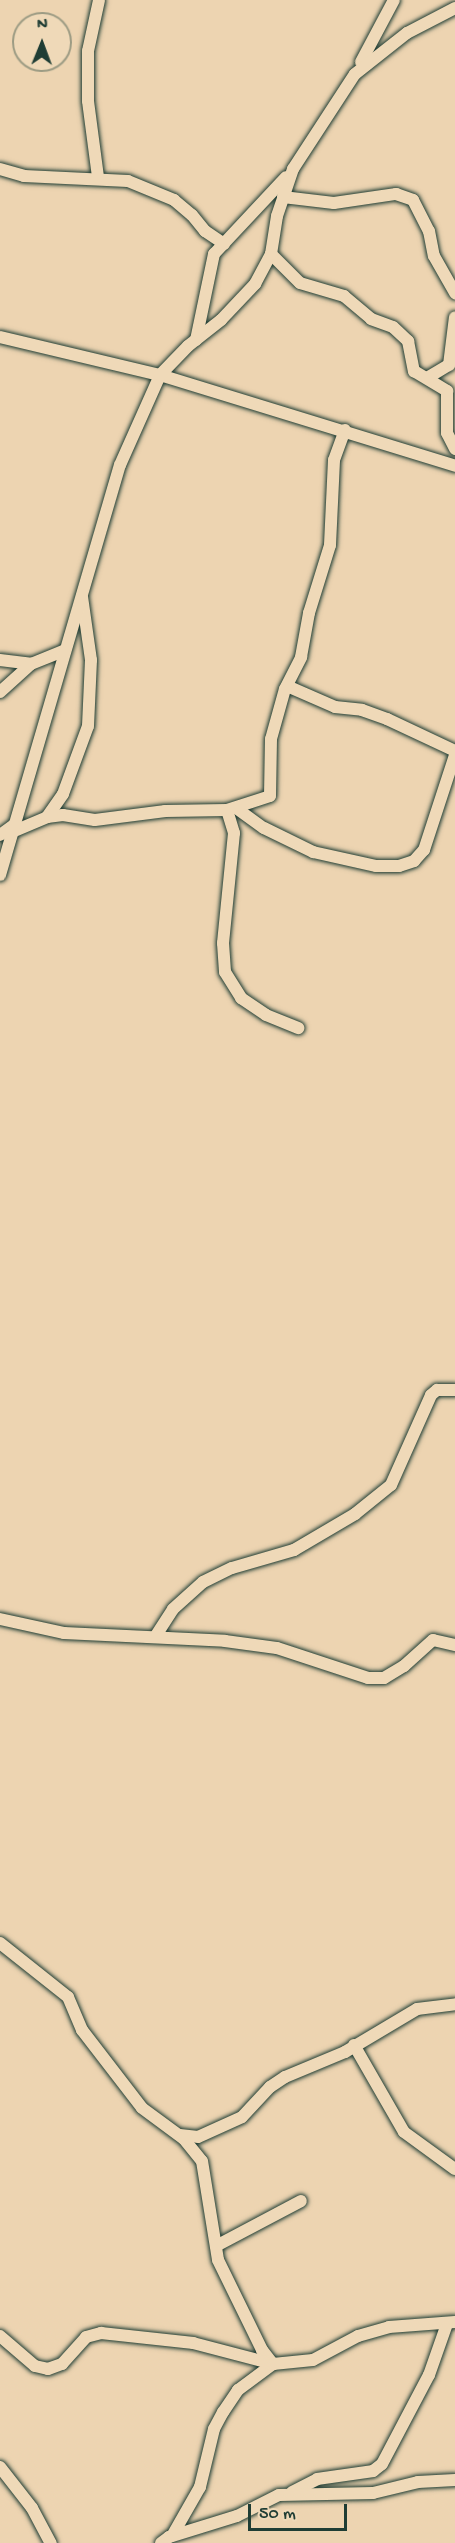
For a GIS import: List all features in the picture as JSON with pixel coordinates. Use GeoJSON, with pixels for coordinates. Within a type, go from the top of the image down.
{"type":"FeatureCollection","features":[{"type":"Feature","properties":{"kind":"street"},"geometry":{"type":"LineString","coordinates":[[98,177],[88,127],[88,51],[99,0]]}},
{"type":"Feature","properties":{"kind":"street"},"geometry":{"type":"LineString","coordinates":[[196,340],[213,256],[293,169],[355,74],[394,0]]}},
{"type":"Feature","properties":{"kind":"street"},"geometry":{"type":"LineString","coordinates":[[355,74],[407,33],[455,8]]}},
{"type":"Feature","properties":{"kind":"street"},"geometry":{"type":"LineString","coordinates":[[0,169],[24,176],[98,177],[128,181],[174,200],[192,215],[205,231],[224,244]]}},
{"type":"Feature","properties":{"kind":"street"},"geometry":{"type":"LineString","coordinates":[[0,875],[9,830],[120,465],[160,375],[196,340],[221,320],[255,284],[271,254],[283,197],[293,169]]}},
{"type":"Feature","properties":{"kind":"street"},"geometry":{"type":"LineString","coordinates":[[283,197],[334,203],[396,195],[413,200],[429,231],[434,256],[455,293]]}},
{"type":"Feature","properties":{"kind":"street"},"geometry":{"type":"LineString","coordinates":[[271,254],[300,283],[344,297],[371,319],[393,327],[409,343],[414,371],[447,391],[447,433],[455,449]]}},
{"type":"Feature","properties":{"kind":"street"},"geometry":{"type":"LineString","coordinates":[[427,378],[449,365],[455,316]]}},
{"type":"Feature","properties":{"kind":"street"},"geometry":{"type":"LineString","coordinates":[[0,337],[160,375],[345,430],[455,466]]}},
{"type":"Feature","properties":{"kind":"street"},"geometry":{"type":"LineString","coordinates":[[9,830],[47,817],[118,819],[165,811],[231,809],[270,795],[272,739],[287,686],[301,657],[309,613],[330,545],[334,460],[345,430]]}},
{"type":"Feature","properties":{"kind":"street"},"geometry":{"type":"LineString","coordinates":[[47,817],[63,794],[88,726],[91,660],[81,593]]}},
{"type":"Feature","properties":{"kind":"street"},"geometry":{"type":"LineString","coordinates":[[0,692],[31,664],[65,650]]}},
{"type":"Feature","properties":{"kind":"street"},"geometry":{"type":"LineString","coordinates":[[0,660],[31,664]]}},
{"type":"Feature","properties":{"kind":"street"},"geometry":{"type":"LineString","coordinates":[[231,809],[313,852],[376,866],[399,866],[414,861],[424,850],[455,753],[387,719],[362,710],[335,707],[287,686]]}},
{"type":"Feature","properties":{"kind":"street"},"geometry":{"type":"LineString","coordinates":[[231,809],[234,833],[223,943],[225,972],[241,998],[266,1015],[299,1028]]}},
{"type":"Feature","properties":{"kind":"street"},"geometry":{"type":"LineString","coordinates":[[155,1637],[173,1609],[203,1582],[232,1568],[294,1550],[355,1514],[391,1485],[431,1395],[437,1390],[455,1390]]}},
{"type":"Feature","properties":{"kind":"street"},"geometry":{"type":"LineString","coordinates":[[0,1619],[64,1633],[155,1637],[277,1648],[368,1678],[384,1678],[404,1666],[433,1640],[455,1644]]}},
{"type":"Feature","properties":{"kind":"street"},"geometry":{"type":"LineString","coordinates":[[0,1943],[68,1997],[82,2030],[142,2108],[179,2135],[202,2161],[222,2271],[262,2350],[273,2364]]}},
{"type":"Feature","properties":{"kind":"street"},"geometry":{"type":"LineString","coordinates":[[179,2135],[198,2137],[242,2117],[270,2086],[354,2045],[417,2009],[455,2004]]}},
{"type":"Feature","properties":{"kind":"street"},"geometry":{"type":"LineString","coordinates":[[354,2045],[404,2132],[455,2169]]}},
{"type":"Feature","properties":{"kind":"street"},"geometry":{"type":"LineString","coordinates":[[216,2246],[301,2201]]}},
{"type":"Feature","properties":{"kind":"street"},"geometry":{"type":"LineString","coordinates":[[0,2336],[35,2366],[48,2368],[62,2364],[87,2337],[101,2333],[193,2343],[273,2364],[313,2360],[358,2336],[389,2327],[451,2323],[429,2375],[382,2464],[373,2471],[358,2475],[317,2479],[290,2493],[213,2525],[166,2540]]}},
{"type":"Feature","properties":{"kind":"street"},"geometry":{"type":"LineString","coordinates":[[166,2540],[200,2487],[214,2429],[224,2412],[238,2390],[273,2364]]}},
{"type":"Feature","properties":{"kind":"street"},"geometry":{"type":"LineString","coordinates":[[0,2468],[32,2508],[51,2543]]}},
{"type":"Feature","properties":{"kind":"street"},"geometry":{"type":"LineString","coordinates":[[290,2493],[373,2493],[418,2482],[455,2480]]}}]}
